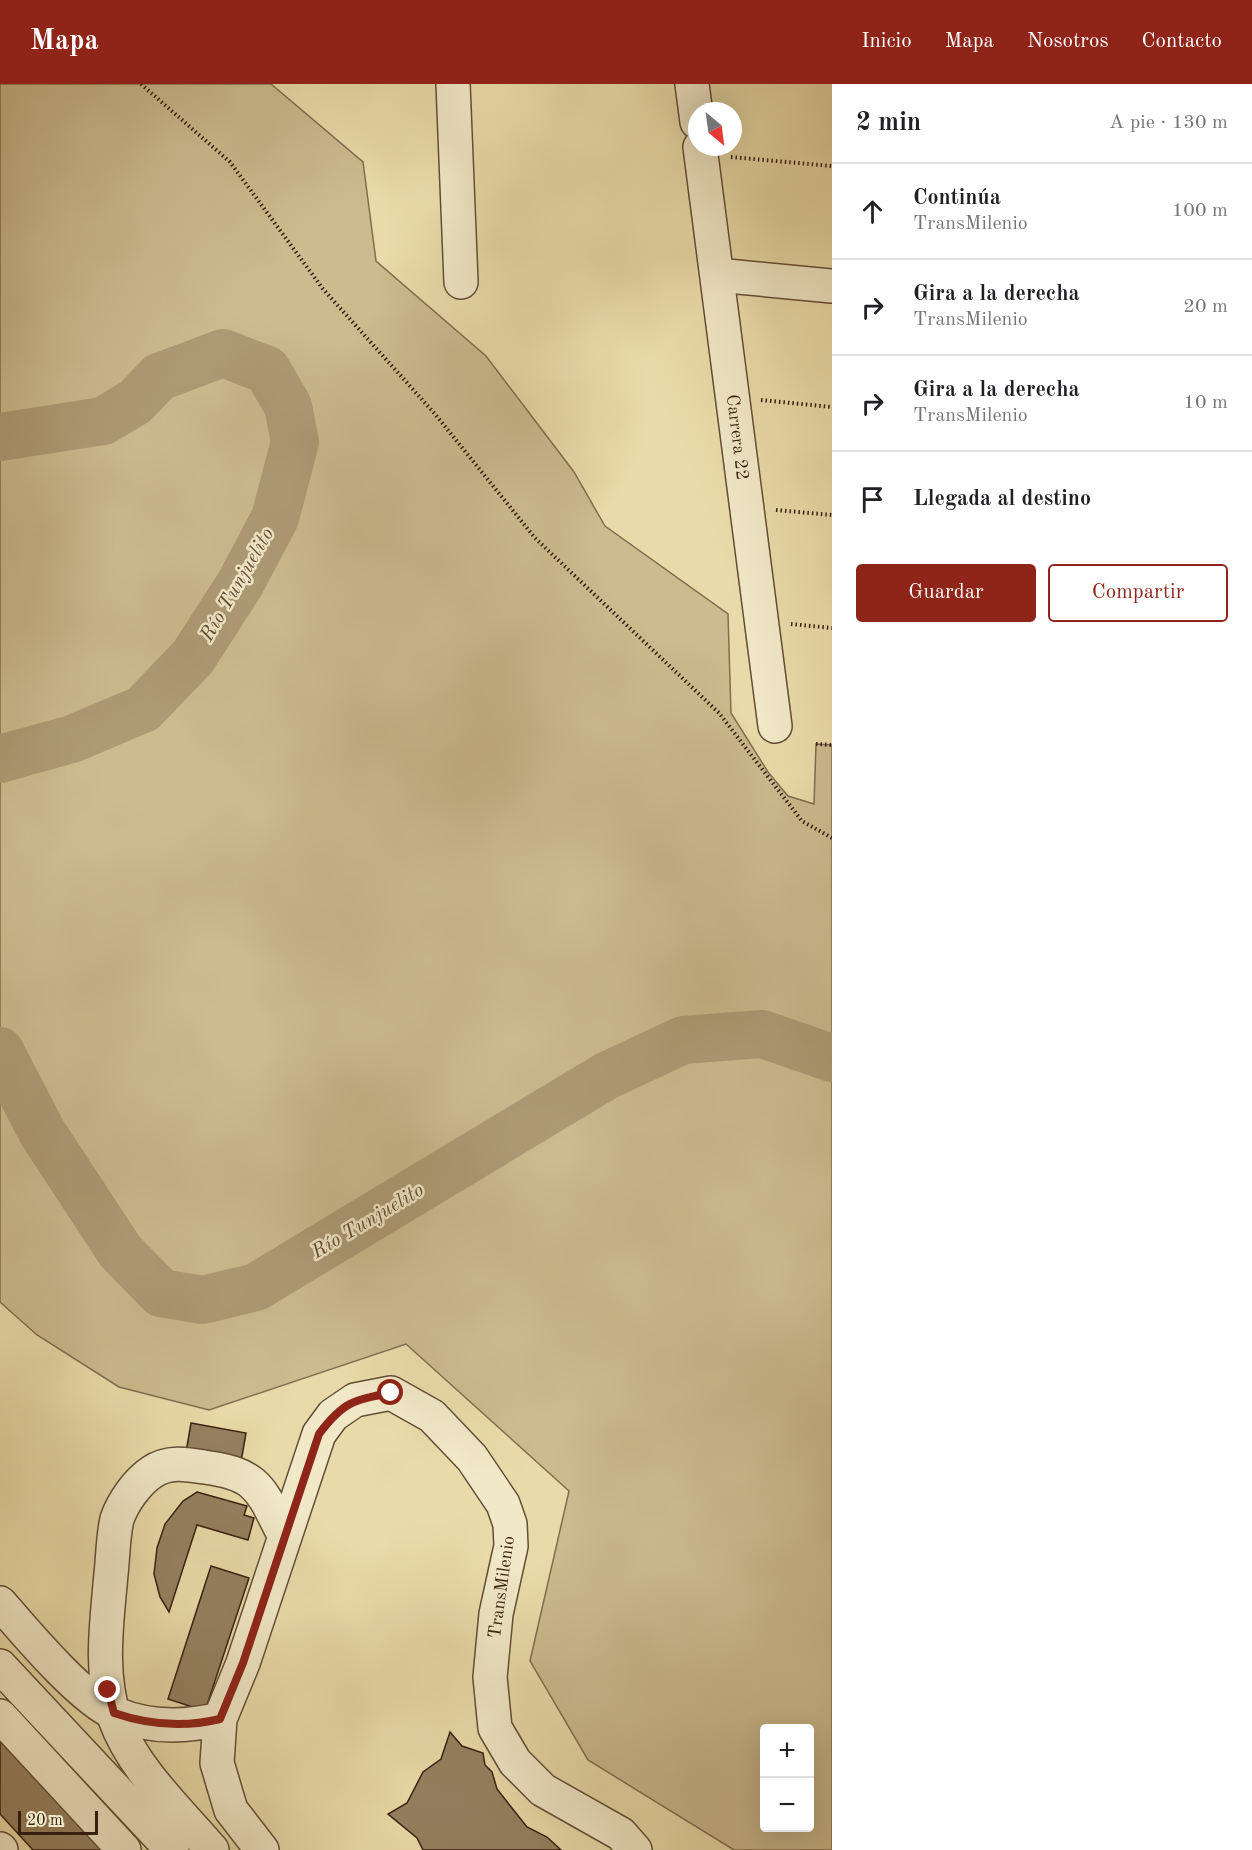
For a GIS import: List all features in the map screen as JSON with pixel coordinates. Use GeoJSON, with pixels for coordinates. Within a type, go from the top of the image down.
{"type":"FeatureCollection","features":[{"type":"Feature","properties":{"kind":"street"},"geometry":{"type":"LineString","coordinates":[[453,84],[461,282]]}},
{"type":"Feature","properties":{"kind":"street","name":"Carrera 22"},"geometry":{"type":"LineString","coordinates":[[692,84],[694,102]]}},
{"type":"Feature","properties":{"kind":"street","name":"Carrera 22"},"geometry":{"type":"LineString","coordinates":[[701,156],[775,726]]}},
{"type":"Feature","properties":{"kind":"street"},"geometry":{"type":"LineString","coordinates":[[717,275],[832,286]]}},
{"type":"Feature","properties":{"kind":"street","name":"TransMilenio"},"geometry":{"type":"LineString","coordinates":[[262,1850],[231,1810],[217,1763],[220,1719],[243,1663],[319,1434],[333,1415],[355,1400],[391,1393],[432,1416],[472,1458],[502,1504],[510,1524],[511,1546],[496,1614],[490,1677],[495,1728],[515,1762],[543,1790],[621,1834],[635,1850]]}},
{"type":"Feature","properties":{"kind":"street"},"geometry":{"type":"LineString","coordinates":[[212,1850],[128,1750],[114,1713],[108,1690],[105,1639],[118,1519],[136,1485],[153,1471],[176,1463],[224,1470],[254,1482],[261,1489],[284,1535]]}},
{"type":"Feature","properties":{"kind":"street"},"geometry":{"type":"LineString","coordinates":[[0,1603],[45,1654],[87,1694],[114,1713],[137,1721],[169,1725],[220,1719]]}},
{"type":"Feature","properties":{"kind":"street"},"geometry":{"type":"LineString","coordinates":[[0,1666],[172,1850]]}},
{"type":"Feature","properties":{"kind":"street"},"geometry":{"type":"LineString","coordinates":[[0,1716],[124,1850]]}},
{"type":"Feature","properties":{"kind":"path"},"geometry":{"type":"LineString","coordinates":[[141,84],[230,162],[323,289],[435,414],[535,537],[719,713],[802,821],[832,838]]}},
{"type":"Feature","properties":{"kind":"path"},"geometry":{"type":"LineString","coordinates":[[742,149],[832,166]]}},
{"type":"Feature","properties":{"kind":"path"},"geometry":{"type":"LineString","coordinates":[[733,397],[832,407]]}},
{"type":"Feature","properties":{"kind":"path"},"geometry":{"type":"LineString","coordinates":[[747,507],[832,515]]}},
{"type":"Feature","properties":{"kind":"path"},"geometry":{"type":"LineString","coordinates":[[762,621],[832,627]]}},
{"type":"Feature","properties":{"kind":"path"},"geometry":{"type":"LineString","coordinates":[[816,744],[832,746]]}},
{"type":"Feature","properties":{"kind":"shaded area"},"geometry":{"type":"Polygon","coordinates":[[[0,84],[271,84],[363,162],[376,261],[486,356],[574,472],[605,526],[728,614],[731,713],[768,772],[788,796],[814,804],[816,744],[832,745],[832,1850],[734,1850],[588,1760],[530,1661],[569,1491],[406,1344],[209,1410],[119,1387],[37,1335],[0,1302],[0,84]]]}},
{"type":"Feature","properties":{"kind":"building"},"geometry":{"type":"Polygon","coordinates":[[[191,1423],[246,1433],[240,1468],[185,1458],[191,1423]]]}},
{"type":"Feature","properties":{"kind":"building"},"geometry":{"type":"Polygon","coordinates":[[[197,1492],[247,1506],[244,1515],[254,1518],[248,1540],[197,1525],[169,1612],[160,1597],[154,1574],[157,1548],[165,1524],[183,1501],[197,1492]]]}},
{"type":"Feature","properties":{"kind":"building"},"geometry":{"type":"Polygon","coordinates":[[[211,1566],[249,1578],[205,1711],[168,1699],[211,1566]]]}},
{"type":"Feature","properties":{"kind":"building"},"geometry":{"type":"Polygon","coordinates":[[[0,1732],[107,1850],[33,1850],[0,1814],[0,1732]]]}},
{"type":"Feature","properties":{"kind":"building"},"geometry":{"type":"Polygon","coordinates":[[[0,1732],[107,1850],[33,1850],[0,1814],[0,1732]]]}},
{"type":"Feature","properties":{"kind":"building"},"geometry":{"type":"Polygon","coordinates":[[[450,1732],[462,1746],[483,1753],[485,1765],[492,1772],[497,1789],[527,1827],[547,1837],[561,1850],[423,1850],[417,1838],[388,1814],[407,1803],[423,1772],[441,1759],[450,1732]]]}},
{"type":"Feature","properties":{"kind":"waterway","name":"Río Tunjuelito"},"geometry":{"type":"LineString","coordinates":[[0,437],[103,421],[135,402],[159,377],[223,353],[267,370],[288,406],[295,442],[275,518],[240,584],[193,657],[143,709],[72,739],[0,759]]}},
{"type":"Feature","properties":{"kind":"waterway","name":"Río Tunjuelito"},"geometry":{"type":"LineString","coordinates":[[0,1051],[42,1132],[120,1251],[161,1293],[203,1300],[256,1287],[606,1076],[683,1040],[762,1034],[832,1058]]}},
{"type":"Feature","properties":{"kind":"route"},"geometry":{"type":"LineString","coordinates":[[108,1690],[114,1713],[137,1721],[169,1725],[204,1723],[220,1719],[243,1663],[319,1434],[333,1415],[355,1400],[391,1393]]}}]}
